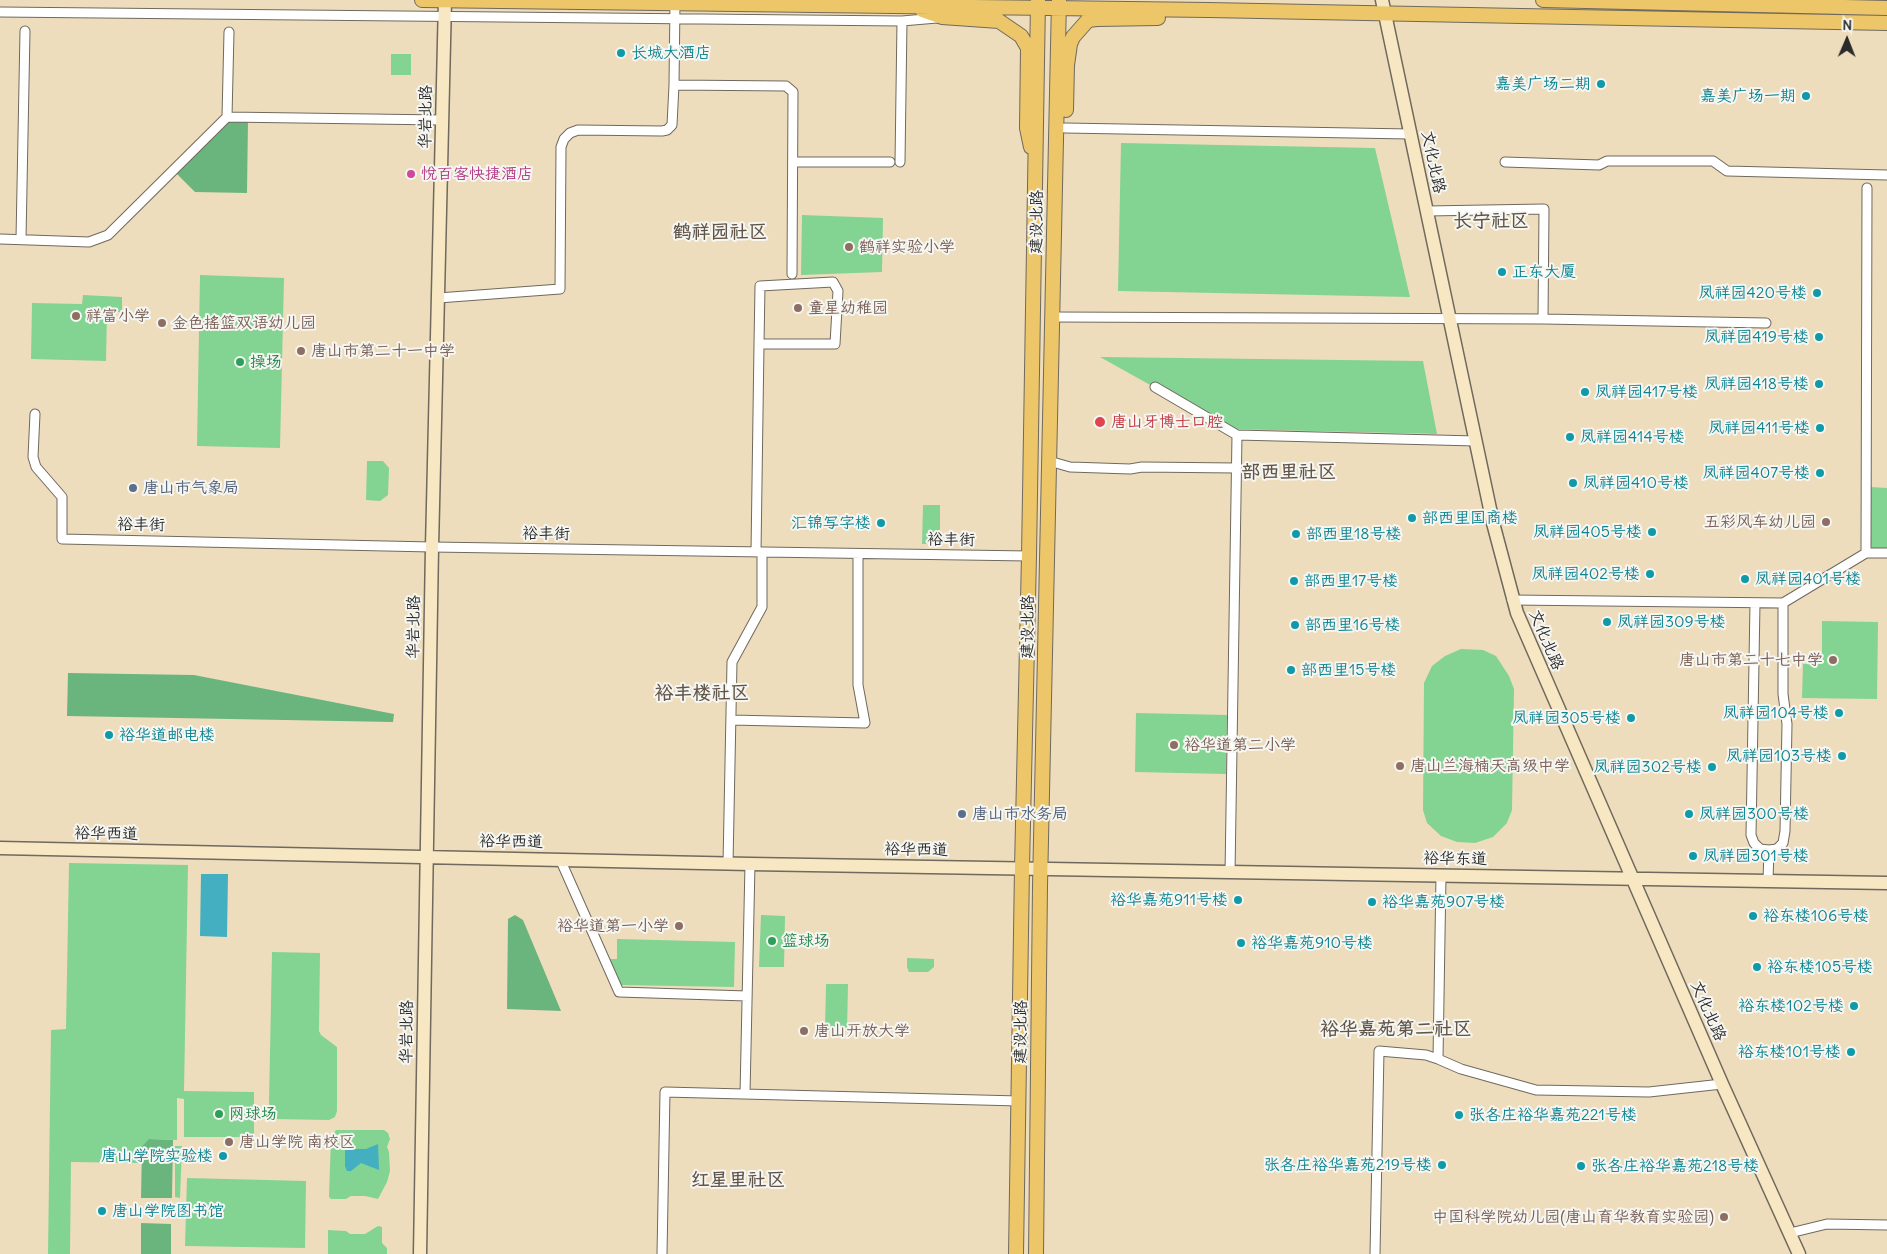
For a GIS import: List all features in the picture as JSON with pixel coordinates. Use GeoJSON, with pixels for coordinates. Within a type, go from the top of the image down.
{"type":"FeatureCollection","features":[{"type":"Feature","properties":{"kind":"main road"},"geometry":{"type":"LineString","coordinates":[[422,0],[912,6],[1058,4],[1208,10],[1383,6],[1887,23]]}},
{"type":"Feature","properties":{"kind":"main road"},"geometry":{"type":"LineString","coordinates":[[1543,0],[1887,8]]}},
{"type":"Feature","properties":{"kind":"main road","name":"建设北路"},"geometry":{"type":"LineString","coordinates":[[1016,1254],[1038,4]]}},
{"type":"Feature","properties":{"kind":"main road","name":"建设北路"},"geometry":{"type":"LineString","coordinates":[[1036,1254],[1041,869],[1058,4]]}},
{"type":"Feature","properties":{"kind":"main road"},"geometry":{"type":"LineString","coordinates":[[912,6],[942,17],[999,21],[1021,36],[1028,48],[1027,128],[1036,175]]}},
{"type":"Feature","properties":{"kind":"main road"},"geometry":{"type":"LineString","coordinates":[[1055,174],[1065,128],[1067,64],[1070,44],[1073,37],[1088,20],[1182,18],[1208,10]]}},
{"type":"Feature","properties":{"kind":"street","name":"华岩北路"},"geometry":{"type":"LineString","coordinates":[[420,1254],[432,547],[445,0]]}},
{"type":"Feature","properties":{"kind":"street"},"geometry":{"type":"LineString","coordinates":[[438,298],[560,290],[561,147],[564,139],[570,133],[578,130],[667,130],[672,125],[674,120],[675,3]]}},
{"type":"Feature","properties":{"kind":"street","name":"文化北路"},"geometry":{"type":"LineString","coordinates":[[1383,6],[1512,600],[1722,1084],[1799,1254]]}},
{"type":"Feature","properties":{"kind":"street"},"geometry":{"type":"LineString","coordinates":[[0,12],[902,21],[942,17]]}},
{"type":"Feature","properties":{"kind":"street"},"geometry":{"type":"LineString","coordinates":[[900,162],[902,21]]}},
{"type":"Feature","properties":{"kind":"street"},"geometry":{"type":"LineString","coordinates":[[21,240],[25,32]]}},
{"type":"Feature","properties":{"kind":"street"},"geometry":{"type":"LineString","coordinates":[[0,239],[89,242],[108,234],[227,117],[229,32]]}},
{"type":"Feature","properties":{"kind":"street"},"geometry":{"type":"LineString","coordinates":[[674,85],[786,86],[793,92],[792,274]]}},
{"type":"Feature","properties":{"kind":"street"},"geometry":{"type":"LineString","coordinates":[[227,117],[442,120]]}},
{"type":"Feature","properties":{"kind":"street"},"geometry":{"type":"LineString","coordinates":[[1065,128],[1410,134]]}},
{"type":"Feature","properties":{"kind":"street"},"geometry":{"type":"LineString","coordinates":[[1504,162],[1599,165],[1607,161],[1713,161],[1727,170],[1887,174]]}},
{"type":"Feature","properties":{"kind":"street"},"geometry":{"type":"LineString","coordinates":[[794,162],[890,162]]}},
{"type":"Feature","properties":{"kind":"street"},"geometry":{"type":"LineString","coordinates":[[1866,553],[1867,188]]}},
{"type":"Feature","properties":{"kind":"street"},"geometry":{"type":"LineString","coordinates":[[1427,210],[1544,209],[1543,319]]}},
{"type":"Feature","properties":{"kind":"street"},"geometry":{"type":"LineString","coordinates":[[728,864],[732,662],[762,607],[759,552],[759,344],[760,286],[833,282],[838,291],[835,344],[759,344]]}},
{"type":"Feature","properties":{"kind":"street"},"geometry":{"type":"LineString","coordinates":[[1053,317],[1543,319],[1766,323]]}},
{"type":"Feature","properties":{"kind":"street"},"geometry":{"type":"LineString","coordinates":[[1155,387],[1237,435],[1476,441]]}},
{"type":"Feature","properties":{"kind":"street","name":"裕丰街"},"geometry":{"type":"LineString","coordinates":[[35,414],[33,457],[36,467],[62,497],[62,539],[1029,556]]}},
{"type":"Feature","properties":{"kind":"street"},"geometry":{"type":"LineString","coordinates":[[1230,873],[1237,435]]}},
{"type":"Feature","properties":{"kind":"street"},"geometry":{"type":"LineString","coordinates":[[1049,461],[1070,467],[1130,469],[1142,467],[1236,468]]}},
{"type":"Feature","properties":{"kind":"street"},"geometry":{"type":"LineString","coordinates":[[1512,600],[1783,604],[1866,553],[1887,554]]}},
{"type":"Feature","properties":{"kind":"street"},"geometry":{"type":"LineString","coordinates":[[731,720],[865,723],[858,685],[858,554]]}},
{"type":"Feature","properties":{"kind":"street"},"geometry":{"type":"LineString","coordinates":[[1755,603],[1751,835],[1754,843],[1760,849],[1769,850],[1776,849],[1783,843],[1785,831],[1787,724],[1782,694],[1783,604]]}},
{"type":"Feature","properties":{"kind":"street","name":"裕华西道"},"geometry":{"type":"LineString","coordinates":[[0,848],[728,864],[1022,868]]}},
{"type":"Feature","properties":{"kind":"street"},"geometry":{"type":"LineString","coordinates":[[1768,880],[1769,850]]}},
{"type":"Feature","properties":{"kind":"street"},"geometry":{"type":"LineString","coordinates":[[560,859],[619,992],[747,996]]}},
{"type":"Feature","properties":{"kind":"street"},"geometry":{"type":"LineString","coordinates":[[745,1094],[750,864]]}},
{"type":"Feature","properties":{"kind":"street","name":"裕华东道"},"geometry":{"type":"LineString","coordinates":[[1022,868],[1887,883]]}},
{"type":"Feature","properties":{"kind":"street"},"geometry":{"type":"LineString","coordinates":[[1438,1059],[1441,875]]}},
{"type":"Feature","properties":{"kind":"street"},"geometry":{"type":"LineString","coordinates":[[1375,1254],[1379,1051],[1426,1055],[1461,1070],[1536,1090],[1649,1092],[1722,1084]]}},
{"type":"Feature","properties":{"kind":"street"},"geometry":{"type":"LineString","coordinates":[[662,1254],[664,1092],[1018,1101]]}},
{"type":"Feature","properties":{"kind":"street"},"geometry":{"type":"LineString","coordinates":[[1790,1233],[1827,1224],[1887,1225]]}},
{"type":"Feature","properties":{"kind":"green space"},"geometry":{"type":"Polygon","coordinates":[[[391,54],[411,54],[411,75],[391,75],[391,54]]]}},
{"type":"Feature","properties":{"kind":"green space"},"geometry":{"type":"Polygon","coordinates":[[[227,121],[248,121],[247,193],[195,192],[175,172],[227,121]]]}},
{"type":"Feature","properties":{"kind":"green space"},"geometry":{"type":"Polygon","coordinates":[[[1121,143],[1375,148],[1410,297],[1118,291],[1121,143]]]}},
{"type":"Feature","properties":{"kind":"green space"},"geometry":{"type":"Polygon","coordinates":[[[802,215],[883,218],[882,272],[801,275],[802,215]]]}},
{"type":"Feature","properties":{"kind":"green space","name":"操场"},"geometry":{"type":"Polygon","coordinates":[[[200,275],[284,278],[280,448],[197,446],[200,275]]]}},
{"type":"Feature","properties":{"kind":"green space"},"geometry":{"type":"Polygon","coordinates":[[[83,295],[122,297],[122,312],[107,312],[106,361],[31,359],[32,303],[82,304],[83,295]]]}},
{"type":"Feature","properties":{"kind":"green space"},"geometry":{"type":"Polygon","coordinates":[[[1100,357],[1423,361],[1437,434],[1229,429],[1100,357]]]}},
{"type":"Feature","properties":{"kind":"green space"},"geometry":{"type":"Polygon","coordinates":[[[367,461],[383,461],[389,468],[388,495],[380,501],[366,500],[367,461]]]}},
{"type":"Feature","properties":{"kind":"green space"},"geometry":{"type":"Polygon","coordinates":[[[1870,487],[1887,488],[1887,549],[1873,549],[1869,544],[1870,487]]]}},
{"type":"Feature","properties":{"kind":"green space"},"geometry":{"type":"Polygon","coordinates":[[[923,505],[940,505],[940,544],[922,544],[923,505]]]}},
{"type":"Feature","properties":{"kind":"green space"},"geometry":{"type":"Polygon","coordinates":[[[1822,621],[1878,622],[1877,699],[1802,698],[1803,664],[1822,664],[1822,621]]]}},
{"type":"Feature","properties":{"kind":"green space"},"geometry":{"type":"Polygon","coordinates":[[[1461,649],[1483,650],[1496,656],[1509,676],[1514,689],[1512,810],[1507,823],[1493,837],[1475,843],[1457,842],[1441,836],[1427,823],[1423,810],[1424,683],[1432,666],[1445,656],[1461,649]]]}},
{"type":"Feature","properties":{"kind":"green space"},"geometry":{"type":"Polygon","coordinates":[[[68,673],[194,675],[394,714],[393,722],[67,716],[68,673]]]}},
{"type":"Feature","properties":{"kind":"green space"},"geometry":{"type":"Polygon","coordinates":[[[1136,713],[1227,715],[1226,774],[1135,772],[1136,713]]]}},
{"type":"Feature","properties":{"kind":"green space"},"geometry":{"type":"Polygon","coordinates":[[[69,863],[188,865],[184,1091],[254,1092],[254,1137],[184,1137],[184,1099],[177,1098],[177,1140],[150,1139],[142,1146],[142,1163],[71,1162],[70,1254],[48,1254],[51,1030],[66,1029],[69,863]]]}},
{"type":"Feature","properties":{"kind":"green space"},"geometry":{"type":"Polygon","coordinates":[[[515,915],[523,920],[561,1011],[507,1009],[508,919],[515,915]]]}},
{"type":"Feature","properties":{"kind":"green space","name":"篮球场"},"geometry":{"type":"Polygon","coordinates":[[[761,915],[785,916],[784,967],[759,967],[761,915]]]}},
{"type":"Feature","properties":{"kind":"green space"},"geometry":{"type":"Polygon","coordinates":[[[617,939],[735,942],[734,987],[620,985],[609,959],[617,959],[617,939]]]}},
{"type":"Feature","properties":{"kind":"green space"},"geometry":{"type":"Polygon","coordinates":[[[272,952],[320,953],[319,1031],[321,1035],[337,1047],[337,1111],[335,1117],[329,1120],[272,1119],[269,1103],[272,952]]]}},
{"type":"Feature","properties":{"kind":"green space"},"geometry":{"type":"Polygon","coordinates":[[[907,958],[934,959],[934,967],[928,972],[909,972],[907,958]]]}},
{"type":"Feature","properties":{"kind":"green space"},"geometry":{"type":"Polygon","coordinates":[[[826,984],[848,984],[847,1032],[825,1031],[826,984]]]}},
{"type":"Feature","properties":{"kind":"green space"},"geometry":{"type":"Polygon","coordinates":[[[336,1130],[384,1130],[388,1133],[390,1139],[387,1147],[390,1171],[387,1182],[378,1199],[365,1196],[351,1196],[346,1199],[331,1199],[329,1197],[331,1137],[336,1130]]]}},
{"type":"Feature","properties":{"kind":"green space"},"geometry":{"type":"Polygon","coordinates":[[[149,1139],[173,1140],[172,1198],[141,1198],[142,1146],[149,1139]]]}},
{"type":"Feature","properties":{"kind":"green space"},"geometry":{"type":"Polygon","coordinates":[[[175,1146],[182,1146],[180,1198],[175,1197],[175,1146]]]}},
{"type":"Feature","properties":{"kind":"green space"},"geometry":{"type":"Polygon","coordinates":[[[187,1178],[306,1181],[305,1248],[185,1246],[187,1178]]]}},
{"type":"Feature","properties":{"kind":"green space"},"geometry":{"type":"Polygon","coordinates":[[[141,1223],[171,1224],[171,1254],[141,1254],[141,1223]]]}},
{"type":"Feature","properties":{"kind":"green space"},"geometry":{"type":"Polygon","coordinates":[[[378,1226],[382,1227],[382,1243],[387,1248],[387,1254],[328,1254],[328,1230],[346,1231],[350,1234],[365,1234],[378,1226]]]}},
{"type":"Feature","properties":{"kind":"water"},"geometry":{"type":"Polygon","coordinates":[[[201,874],[228,874],[227,937],[200,936],[201,874]]]}},
{"type":"Feature","properties":{"kind":"water"},"geometry":{"type":"Polygon","coordinates":[[[378,1144],[379,1170],[361,1163],[351,1171],[347,1171],[345,1166],[345,1149],[366,1149],[378,1144]]]}},
{"type":"Feature","properties":{"kind":"place","name":"长城大酒店"},"geometry":{"type":"Point","coordinates":[621,53]}},
{"type":"Feature","properties":{"kind":"place","name":"嘉美广场二期"},"geometry":{"type":"Point","coordinates":[1601,84]}},
{"type":"Feature","properties":{"kind":"place","name":"嘉美广场一期"},"geometry":{"type":"Point","coordinates":[1806,96]}},
{"type":"Feature","properties":{"kind":"place","name":"悦百客快捷酒店"},"geometry":{"type":"Point","coordinates":[411,174]}},
{"type":"Feature","properties":{"kind":"place","name":"鹤祥实验小学"},"geometry":{"type":"Point","coordinates":[849,247]}},
{"type":"Feature","properties":{"kind":"place","name":"正东大厦"},"geometry":{"type":"Point","coordinates":[1502,272]}},
{"type":"Feature","properties":{"kind":"place","name":"凤祥园420号楼"},"geometry":{"type":"Point","coordinates":[1817,293]}},
{"type":"Feature","properties":{"kind":"place","name":"童星幼稚园"},"geometry":{"type":"Point","coordinates":[798,308]}},
{"type":"Feature","properties":{"kind":"place","name":"祥富小学"},"geometry":{"type":"Point","coordinates":[76,316]}},
{"type":"Feature","properties":{"kind":"place","name":"金色摇篮双语幼儿园"},"geometry":{"type":"Point","coordinates":[162,323]}},
{"type":"Feature","properties":{"kind":"place","name":"凤祥园419号楼"},"geometry":{"type":"Point","coordinates":[1819,337]}},
{"type":"Feature","properties":{"kind":"place","name":"唐山市第二十一中学"},"geometry":{"type":"Point","coordinates":[301,351]}},
{"type":"Feature","properties":{"kind":"place","name":"操场"},"geometry":{"type":"Point","coordinates":[240,362]}},
{"type":"Feature","properties":{"kind":"place","name":"凤祥园418号楼"},"geometry":{"type":"Point","coordinates":[1819,384]}},
{"type":"Feature","properties":{"kind":"place","name":"凤祥园417号楼"},"geometry":{"type":"Point","coordinates":[1585,392]}},
{"type":"Feature","properties":{"kind":"place","name":"唐山牙博士口腔"},"geometry":{"type":"Point","coordinates":[1100,422]}},
{"type":"Feature","properties":{"kind":"place","name":"凤祥园411号楼"},"geometry":{"type":"Point","coordinates":[1820,428]}},
{"type":"Feature","properties":{"kind":"place","name":"凤祥园414号楼"},"geometry":{"type":"Point","coordinates":[1570,437]}},
{"type":"Feature","properties":{"kind":"place","name":"凤祥园407号楼"},"geometry":{"type":"Point","coordinates":[1820,473]}},
{"type":"Feature","properties":{"kind":"place","name":"凤祥园410号楼"},"geometry":{"type":"Point","coordinates":[1573,483]}},
{"type":"Feature","properties":{"kind":"place","name":"唐山市气象局"},"geometry":{"type":"Point","coordinates":[133,488]}},
{"type":"Feature","properties":{"kind":"place","name":"部西里国商楼"},"geometry":{"type":"Point","coordinates":[1412,518]}},
{"type":"Feature","properties":{"kind":"place","name":"五彩风车幼儿园"},"geometry":{"type":"Point","coordinates":[1826,522]}},
{"type":"Feature","properties":{"kind":"place","name":"汇锦写字楼"},"geometry":{"type":"Point","coordinates":[881,523]}},
{"type":"Feature","properties":{"kind":"place","name":"凤祥园405号楼"},"geometry":{"type":"Point","coordinates":[1652,532]}},
{"type":"Feature","properties":{"kind":"place","name":"部西里18号楼"},"geometry":{"type":"Point","coordinates":[1296,534]}},
{"type":"Feature","properties":{"kind":"place","name":"凤祥园402号楼"},"geometry":{"type":"Point","coordinates":[1650,574]}},
{"type":"Feature","properties":{"kind":"place","name":"凤祥园401号楼"},"geometry":{"type":"Point","coordinates":[1745,579]}},
{"type":"Feature","properties":{"kind":"place","name":"部西里17号楼"},"geometry":{"type":"Point","coordinates":[1294,581]}},
{"type":"Feature","properties":{"kind":"place","name":"凤祥园309号楼"},"geometry":{"type":"Point","coordinates":[1607,622]}},
{"type":"Feature","properties":{"kind":"place","name":"部西里16号楼"},"geometry":{"type":"Point","coordinates":[1295,625]}},
{"type":"Feature","properties":{"kind":"place","name":"唐山市第二十七中学"},"geometry":{"type":"Point","coordinates":[1833,660]}},
{"type":"Feature","properties":{"kind":"place","name":"部西里15号楼"},"geometry":{"type":"Point","coordinates":[1291,670]}},
{"type":"Feature","properties":{"kind":"place","name":"凤祥园104号楼"},"geometry":{"type":"Point","coordinates":[1839,713]}},
{"type":"Feature","properties":{"kind":"place","name":"凤祥园305号楼"},"geometry":{"type":"Point","coordinates":[1631,718]}},
{"type":"Feature","properties":{"kind":"place","name":"裕华道邮电楼"},"geometry":{"type":"Point","coordinates":[109,735]}},
{"type":"Feature","properties":{"kind":"place","name":"裕华道第二小学"},"geometry":{"type":"Point","coordinates":[1174,745]}},
{"type":"Feature","properties":{"kind":"place","name":"凤祥园103号楼"},"geometry":{"type":"Point","coordinates":[1842,756]}},
{"type":"Feature","properties":{"kind":"place","name":"唐山兰海楠天高级中学"},"geometry":{"type":"Point","coordinates":[1400,766]}},
{"type":"Feature","properties":{"kind":"place","name":"凤祥园302号楼"},"geometry":{"type":"Point","coordinates":[1712,767]}},
{"type":"Feature","properties":{"kind":"place","name":"唐山市水务局"},"geometry":{"type":"Point","coordinates":[962,814]}},
{"type":"Feature","properties":{"kind":"place","name":"凤祥园300号楼"},"geometry":{"type":"Point","coordinates":[1689,814]}},
{"type":"Feature","properties":{"kind":"place","name":"凤祥园301号楼"},"geometry":{"type":"Point","coordinates":[1693,856]}},
{"type":"Feature","properties":{"kind":"place","name":"裕华嘉苑911号楼"},"geometry":{"type":"Point","coordinates":[1238,900]}},
{"type":"Feature","properties":{"kind":"place","name":"裕华嘉苑907号楼"},"geometry":{"type":"Point","coordinates":[1372,902]}},
{"type":"Feature","properties":{"kind":"place","name":"裕东楼106号楼"},"geometry":{"type":"Point","coordinates":[1753,916]}},
{"type":"Feature","properties":{"kind":"place","name":"裕华道第一小学"},"geometry":{"type":"Point","coordinates":[679,926]}},
{"type":"Feature","properties":{"kind":"place","name":"篮球场"},"geometry":{"type":"Point","coordinates":[772,941]}},
{"type":"Feature","properties":{"kind":"place","name":"裕华嘉苑910号楼"},"geometry":{"type":"Point","coordinates":[1241,943]}},
{"type":"Feature","properties":{"kind":"place","name":"裕东楼105号楼"},"geometry":{"type":"Point","coordinates":[1757,967]}},
{"type":"Feature","properties":{"kind":"place","name":"裕东楼102号楼"},"geometry":{"type":"Point","coordinates":[1854,1006]}},
{"type":"Feature","properties":{"kind":"place","name":"唐山开放大学"},"geometry":{"type":"Point","coordinates":[804,1031]}},
{"type":"Feature","properties":{"kind":"place","name":"裕东楼101号楼"},"geometry":{"type":"Point","coordinates":[1851,1052]}},
{"type":"Feature","properties":{"kind":"place","name":"网球场"},"geometry":{"type":"Point","coordinates":[219,1114]}},
{"type":"Feature","properties":{"kind":"place","name":"张各庄裕华嘉苑221号楼"},"geometry":{"type":"Point","coordinates":[1459,1115]}},
{"type":"Feature","properties":{"kind":"place","name":"唐山学院 南校区"},"geometry":{"type":"Point","coordinates":[229,1142]}},
{"type":"Feature","properties":{"kind":"place","name":"唐山学院实验楼"},"geometry":{"type":"Point","coordinates":[223,1156]}},
{"type":"Feature","properties":{"kind":"place","name":"张各庄裕华嘉苑219号楼"},"geometry":{"type":"Point","coordinates":[1442,1165]}},
{"type":"Feature","properties":{"kind":"place","name":"张各庄裕华嘉苑218号楼"},"geometry":{"type":"Point","coordinates":[1581,1166]}},
{"type":"Feature","properties":{"kind":"place","name":"唐山学院图书馆"},"geometry":{"type":"Point","coordinates":[102,1211]}},
{"type":"Feature","properties":{"kind":"place","name":"中国科学院幼儿园(唐山育华教育实验园)"},"geometry":{"type":"Point","coordinates":[1724,1217]}},
{"type":"Feature","properties":{"kind":"district","name":"长宁社区"},"geometry":{"type":"Point","coordinates":[1491,222]}},
{"type":"Feature","properties":{"kind":"district","name":"鹤祥园社区"},"geometry":{"type":"Point","coordinates":[720,233]}},
{"type":"Feature","properties":{"kind":"district","name":"部西里社区"},"geometry":{"type":"Point","coordinates":[1289,473]}},
{"type":"Feature","properties":{"kind":"district","name":"裕丰楼社区"},"geometry":{"type":"Point","coordinates":[702,694]}},
{"type":"Feature","properties":{"kind":"district","name":"裕华嘉苑第二社区"},"geometry":{"type":"Point","coordinates":[1396,1030]}},
{"type":"Feature","properties":{"kind":"district","name":"红星里社区"},"geometry":{"type":"Point","coordinates":[738,1181]}}]}
